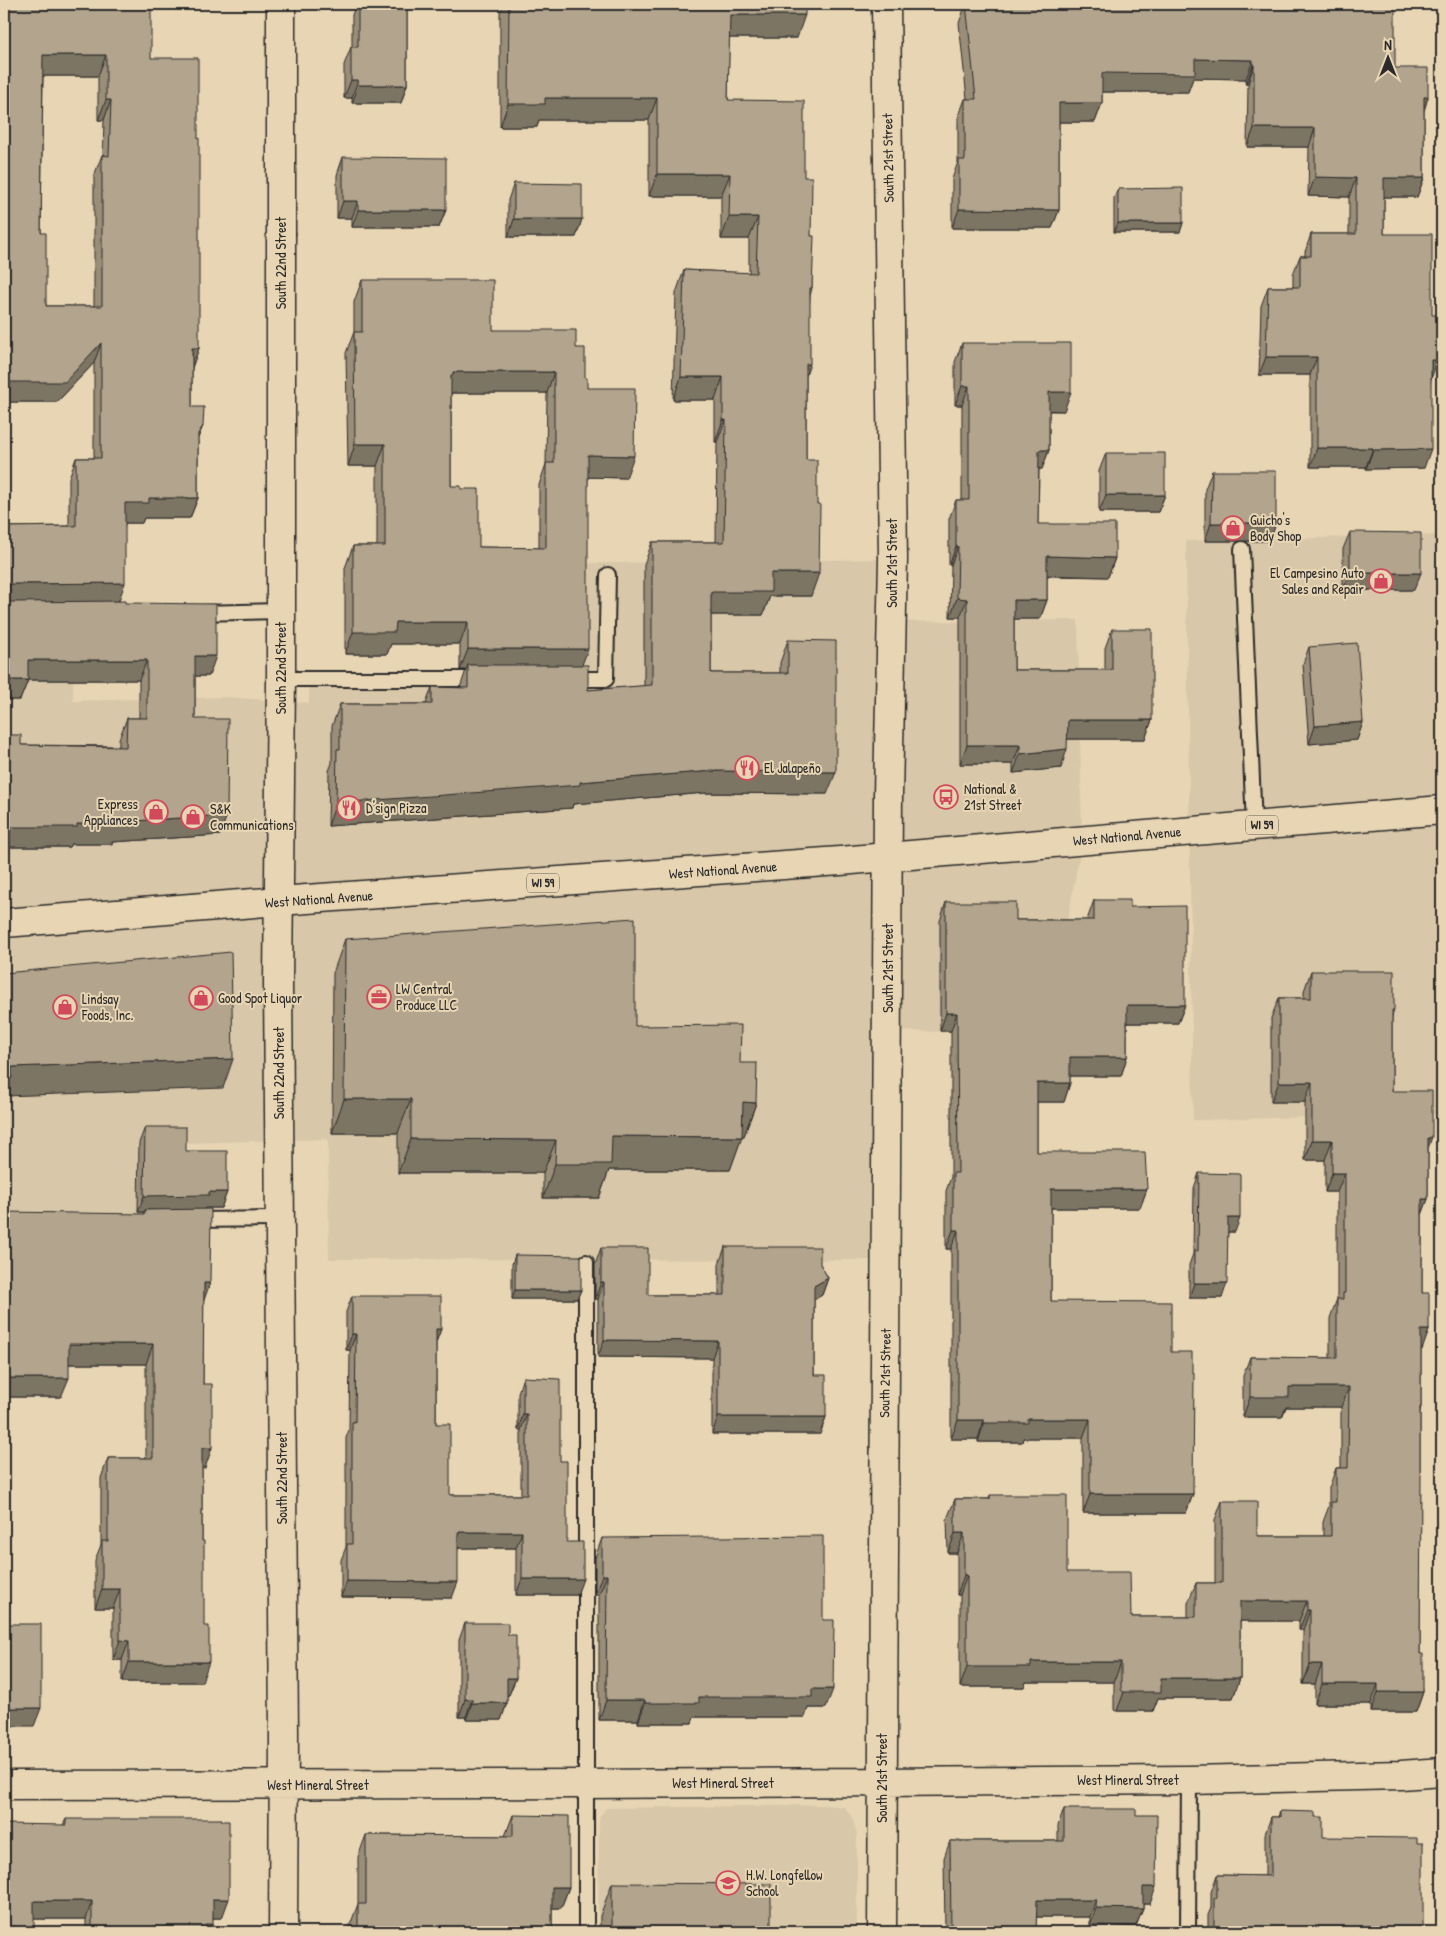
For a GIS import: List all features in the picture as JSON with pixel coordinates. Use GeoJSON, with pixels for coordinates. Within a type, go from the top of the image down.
{"type":"FeatureCollection","features":[{"type":"Feature","properties":{"kind":"street","name":"South 22nd Street"},"geometry":{"type":"LineString","coordinates":[[281,4],[281,679],[279,901],[284,1786],[283,1932]]}},
{"type":"Feature","properties":{"kind":"street","name":"South 21st Street"},"geometry":{"type":"LineString","coordinates":[[882,1932],[881,1782],[888,795],[893,559],[886,4]]}},
{"type":"Feature","properties":{"kind":"street","name":"West National Avenue"},"geometry":{"type":"LineString","coordinates":[[4,923],[889,857],[1442,810]]}},
{"type":"Feature","properties":{"kind":"street","name":"West Mineral Street"},"geometry":{"type":"LineString","coordinates":[[4,1785],[284,1786],[1189,1780],[1401,1775],[1442,1772]]}},
{"type":"Feature","properties":{"kind":"lane"},"geometry":{"type":"LineString","coordinates":[[1242,549],[1254,826]]}},
{"type":"Feature","properties":{"kind":"lane"},"geometry":{"type":"LineString","coordinates":[[557,679],[606,679],[608,575]]}},
{"type":"Feature","properties":{"kind":"lane"},"geometry":{"type":"LineString","coordinates":[[182,612],[281,611]]}},
{"type":"Feature","properties":{"kind":"lane"},"geometry":{"type":"LineString","coordinates":[[281,679],[498,679]]}},
{"type":"Feature","properties":{"kind":"lane"},"geometry":{"type":"LineString","coordinates":[[181,1220],[280,1219]]}},
{"type":"Feature","properties":{"kind":"lane"},"geometry":{"type":"LineString","coordinates":[[586,1262],[586,1932]]}},
{"type":"Feature","properties":{"kind":"lane"},"geometry":{"type":"LineString","coordinates":[[1188,1932],[1189,1780]]}},
{"type":"Feature","properties":{"kind":"shaded area"},"geometry":{"type":"Polygon","coordinates":[[[1442,535],[1442,1103],[1437,1114],[1193,1120],[1186,541],[1442,535]]]}},
{"type":"Feature","properties":{"kind":"shaded area"},"geometry":{"type":"Polygon","coordinates":[[[893,559],[892,622],[1078,620],[1082,840],[1047,1033],[888,1031],[886,1260],[329,1259],[328,1139],[145,1144],[144,1214],[4,1217],[4,613],[74,613],[73,701],[225,697],[309,703],[309,682],[459,679],[462,565],[893,559]]]}},
{"type":"Feature","properties":{"kind":"shaded area","name":"H.W. Longfellow School"},"geometry":{"type":"Polygon","coordinates":[[[827,1805],[844,1807],[852,1817],[857,1834],[857,1932],[598,1932],[599,1817],[606,1808],[827,1805]]]}},
{"type":"Feature","properties":{"kind":"building"},"geometry":{"type":"Polygon","coordinates":[[[4,4],[151,4],[151,58],[198,58],[199,348],[192,348],[192,407],[204,407],[203,426],[198,434],[198,498],[149,498],[149,503],[125,503],[125,583],[11,584],[4,588],[4,527],[76,526],[76,458],[101,458],[101,343],[65,382],[4,382],[4,4]],[[43,55],[41,233],[46,233],[46,306],[102,306],[102,155],[109,156],[111,100],[106,100],[106,55],[43,55]]]}},
{"type":"Feature","properties":{"kind":"building"},"geometry":{"type":"Polygon","coordinates":[[[358,4],[407,4],[407,85],[359,85],[358,80],[351,80],[351,47],[358,47],[358,4]]]}},
{"type":"Feature","properties":{"kind":"building"},"geometry":{"type":"Polygon","coordinates":[[[509,4],[805,4],[805,15],[730,15],[728,100],[804,101],[804,177],[812,177],[811,236],[814,236],[812,288],[810,288],[810,364],[806,364],[806,460],[817,460],[817,504],[820,504],[819,573],[771,573],[771,592],[711,592],[711,673],[788,673],[788,640],[836,641],[836,772],[713,771],[580,782],[580,785],[336,803],[337,749],[340,749],[340,704],[432,704],[432,687],[468,688],[468,665],[588,665],[588,690],[652,685],[652,542],[724,542],[726,420],[723,420],[723,377],[681,377],[684,270],[756,273],[758,217],[729,217],[730,174],[657,174],[657,98],[545,98],[545,104],[508,104],[509,4]]]}},
{"type":"Feature","properties":{"kind":"building"},"geometry":{"type":"Polygon","coordinates":[[[966,4],[1395,4],[1395,68],[1428,68],[1428,97],[1424,97],[1424,178],[1384,178],[1384,234],[1432,234],[1432,315],[1439,315],[1438,360],[1431,360],[1431,449],[1373,450],[1373,448],[1317,448],[1317,357],[1266,357],[1268,287],[1300,287],[1300,256],[1311,256],[1311,234],[1356,234],[1356,178],[1315,177],[1315,128],[1254,128],[1253,60],[1195,59],[1195,74],[1102,73],[1102,103],[1059,103],[1059,210],[959,209],[959,160],[965,160],[965,99],[976,99],[966,4]]]}},
{"type":"Feature","properties":{"kind":"building"},"geometry":{"type":"Polygon","coordinates":[[[343,157],[446,158],[446,210],[358,210],[358,201],[343,201],[343,157]]]}},
{"type":"Feature","properties":{"kind":"building"},"geometry":{"type":"Polygon","coordinates":[[[514,183],[582,184],[582,219],[514,219],[514,183]]]}},
{"type":"Feature","properties":{"kind":"building"},"geometry":{"type":"Polygon","coordinates":[[[1183,188],[1183,223],[1118,223],[1118,189],[1183,188]]]}},
{"type":"Feature","properties":{"kind":"building"},"geometry":{"type":"Polygon","coordinates":[[[362,280],[493,280],[493,330],[576,330],[576,348],[585,348],[587,388],[635,388],[634,456],[588,455],[588,649],[468,649],[468,622],[396,622],[395,632],[353,632],[353,546],[385,546],[385,444],[355,444],[354,332],[362,332],[362,280]],[[453,372],[453,375],[451,375],[451,486],[461,486],[461,489],[479,489],[479,547],[546,548],[546,463],[554,463],[554,372],[453,372]]]}},
{"type":"Feature","properties":{"kind":"building"},"geometry":{"type":"Polygon","coordinates":[[[962,343],[1071,343],[1071,392],[1049,392],[1049,450],[1039,450],[1038,524],[1115,524],[1115,558],[1047,556],[1047,600],[1014,600],[1014,670],[1112,670],[1112,629],[1152,629],[1152,720],[1068,720],[1067,749],[1020,754],[1020,745],[967,745],[967,599],[957,598],[958,546],[956,546],[956,500],[969,500],[969,386],[962,386],[962,343]]]}},
{"type":"Feature","properties":{"kind":"building"},"geometry":{"type":"Polygon","coordinates":[[[1106,453],[1165,453],[1165,495],[1106,495],[1106,453]]]}},
{"type":"Feature","properties":{"kind":"building"},"geometry":{"type":"Polygon","coordinates":[[[1212,471],[1276,471],[1276,523],[1211,523],[1212,471]]]}},
{"type":"Feature","properties":{"kind":"building"},"geometry":{"type":"Polygon","coordinates":[[[1350,532],[1421,533],[1421,573],[1350,573],[1350,532]]]}},
{"type":"Feature","properties":{"kind":"building"},"geometry":{"type":"Polygon","coordinates":[[[4,595],[11,602],[125,601],[125,603],[216,604],[216,656],[195,656],[195,719],[228,719],[227,815],[119,822],[119,824],[77,824],[77,827],[9,827],[9,832],[4,832],[4,735],[21,735],[21,745],[126,747],[127,718],[147,718],[147,660],[28,660],[28,680],[4,680],[4,595]]]}},
{"type":"Feature","properties":{"kind":"building"},"geometry":{"type":"Polygon","coordinates":[[[1357,643],[1363,722],[1315,726],[1309,647],[1357,643]]]}},
{"type":"Feature","properties":{"kind":"building"},"geometry":{"type":"Polygon","coordinates":[[[1094,900],[1130,900],[1130,907],[1185,906],[1185,1005],[1127,1005],[1127,1057],[1070,1057],[1070,1083],[1037,1083],[1037,1152],[1145,1152],[1147,1189],[1051,1189],[1051,1301],[1171,1302],[1171,1352],[1192,1352],[1192,1372],[1194,1372],[1193,1494],[1090,1494],[1090,1419],[1028,1419],[1028,1423],[984,1423],[984,1420],[958,1420],[958,1230],[953,1230],[953,1173],[958,1173],[957,1013],[946,1013],[946,902],[1016,902],[1016,920],[1094,920],[1094,900]]]}},
{"type":"Feature","properties":{"kind":"building"},"geometry":{"type":"Polygon","coordinates":[[[635,918],[635,1026],[741,1025],[740,1063],[757,1063],[756,1103],[743,1102],[742,1137],[612,1136],[611,1164],[555,1164],[556,1140],[411,1139],[411,1099],[344,1099],[345,939],[635,918]]]}},
{"type":"Feature","properties":{"kind":"building"},"geometry":{"type":"Polygon","coordinates":[[[231,952],[233,1059],[12,1067],[12,1078],[4,1078],[4,973],[231,952]]]}},
{"type":"Feature","properties":{"kind":"building"},"geometry":{"type":"Polygon","coordinates":[[[1311,971],[1394,971],[1392,1091],[1432,1091],[1432,1137],[1428,1138],[1428,1199],[1422,1199],[1422,1293],[1429,1293],[1429,1330],[1421,1330],[1420,1654],[1423,1654],[1423,1692],[1378,1692],[1378,1684],[1322,1684],[1322,1664],[1310,1664],[1310,1610],[1307,1610],[1307,1601],[1240,1601],[1240,1678],[1161,1678],[1161,1692],[1124,1692],[1121,1690],[1121,1662],[1031,1662],[1031,1667],[967,1667],[967,1575],[964,1575],[964,1533],[955,1533],[955,1499],[990,1499],[990,1495],[1067,1495],[1067,1572],[1130,1572],[1131,1617],[1196,1617],[1196,1583],[1222,1583],[1222,1501],[1257,1501],[1257,1536],[1331,1536],[1331,1502],[1336,1502],[1336,1468],[1348,1468],[1349,1387],[1289,1387],[1289,1397],[1250,1397],[1250,1357],[1337,1358],[1337,1299],[1343,1299],[1343,1293],[1345,1293],[1345,1173],[1332,1173],[1332,1140],[1312,1140],[1312,1082],[1279,1082],[1279,998],[1311,998],[1311,971]]]}},
{"type":"Feature","properties":{"kind":"building"},"geometry":{"type":"Polygon","coordinates":[[[145,1127],[186,1127],[186,1151],[227,1151],[227,1192],[209,1192],[209,1195],[144,1196],[145,1127]]]}},
{"type":"Feature","properties":{"kind":"building"},"geometry":{"type":"Polygon","coordinates":[[[1199,1173],[1240,1174],[1240,1218],[1228,1218],[1227,1283],[1194,1283],[1194,1251],[1198,1251],[1199,1173]]]}},
{"type":"Feature","properties":{"kind":"building"},"geometry":{"type":"Polygon","coordinates":[[[211,1209],[210,1283],[204,1283],[203,1384],[212,1384],[212,1448],[202,1448],[204,1626],[209,1626],[209,1662],[129,1662],[129,1641],[120,1640],[120,1589],[102,1589],[102,1541],[108,1541],[108,1458],[153,1458],[153,1344],[69,1344],[69,1378],[4,1378],[4,1212],[145,1214],[145,1210],[211,1209]]]}},
{"type":"Feature","properties":{"kind":"building"},"geometry":{"type":"Polygon","coordinates":[[[725,1247],[820,1247],[820,1264],[828,1278],[814,1286],[814,1375],[826,1375],[826,1417],[718,1417],[718,1341],[604,1340],[604,1282],[601,1282],[601,1248],[648,1248],[648,1295],[725,1295],[725,1247]]]}},
{"type":"Feature","properties":{"kind":"building"},"geometry":{"type":"Polygon","coordinates":[[[515,1255],[581,1256],[581,1290],[515,1290],[515,1255]]]}},
{"type":"Feature","properties":{"kind":"building"},"geometry":{"type":"Polygon","coordinates":[[[352,1296],[441,1296],[441,1329],[436,1329],[436,1424],[450,1424],[450,1495],[527,1495],[527,1414],[523,1414],[523,1377],[560,1379],[560,1461],[567,1461],[567,1542],[583,1542],[583,1579],[522,1579],[522,1532],[458,1532],[458,1582],[347,1581],[347,1544],[352,1544],[352,1422],[355,1422],[356,1334],[352,1334],[352,1296]]]}},
{"type":"Feature","properties":{"kind":"building"},"geometry":{"type":"Polygon","coordinates":[[[823,1536],[823,1620],[834,1620],[833,1689],[812,1689],[812,1697],[699,1697],[699,1703],[645,1703],[645,1700],[606,1700],[607,1575],[602,1575],[602,1538],[823,1536]]]}},
{"type":"Feature","properties":{"kind":"building"},"geometry":{"type":"Polygon","coordinates":[[[465,1623],[508,1623],[508,1635],[516,1635],[516,1678],[507,1678],[507,1703],[472,1703],[472,1699],[465,1699],[465,1623]]]}},
{"type":"Feature","properties":{"kind":"building"},"geometry":{"type":"Polygon","coordinates":[[[4,1624],[41,1624],[41,1708],[4,1708],[4,1624]]]}},
{"type":"Feature","properties":{"kind":"building"},"geometry":{"type":"Polygon","coordinates":[[[1064,1809],[1136,1809],[1136,1815],[1157,1815],[1156,1887],[1143,1887],[1143,1909],[1096,1908],[1096,1900],[1037,1900],[1036,1932],[951,1932],[950,1841],[1064,1841],[1064,1809]]]}},
{"type":"Feature","properties":{"kind":"building"},"geometry":{"type":"Polygon","coordinates":[[[1280,1811],[1315,1812],[1315,1817],[1323,1817],[1323,1837],[1417,1838],[1417,1843],[1423,1843],[1423,1932],[1214,1932],[1214,1898],[1217,1898],[1217,1875],[1271,1876],[1271,1817],[1280,1817],[1280,1811]]]}},
{"type":"Feature","properties":{"kind":"building"},"geometry":{"type":"Polygon","coordinates":[[[513,1815],[569,1816],[569,1887],[552,1887],[552,1932],[358,1932],[358,1904],[366,1904],[366,1835],[513,1836],[513,1815]]]}},
{"type":"Feature","properties":{"kind":"building"},"geometry":{"type":"Polygon","coordinates":[[[66,1819],[222,1819],[222,1821],[229,1821],[229,1899],[213,1899],[213,1924],[206,1924],[206,1932],[92,1932],[92,1901],[34,1901],[34,1932],[4,1932],[4,1824],[66,1825],[66,1819]]]}},
{"type":"Feature","properties":{"kind":"building"},"geometry":{"type":"Polygon","coordinates":[[[612,1883],[771,1884],[771,1932],[612,1932],[612,1883]]]}},
{"type":"Feature","properties":{"kind":"place","name":"Guicho's Body Shop"},"geometry":{"type":"Point","coordinates":[1233,528]}},
{"type":"Feature","properties":{"kind":"place","name":"El Campesino Auto Sales and Repair"},"geometry":{"type":"Point","coordinates":[1381,581]}},
{"type":"Feature","properties":{"kind":"place","name":"El Jalapeño"},"geometry":{"type":"Point","coordinates":[747,768]}},
{"type":"Feature","properties":{"kind":"place","name":"National & 21st Street"},"geometry":{"type":"Point","coordinates":[946,797]}},
{"type":"Feature","properties":{"kind":"place","name":"D'sign Pizza"},"geometry":{"type":"Point","coordinates":[349,808]}},
{"type":"Feature","properties":{"kind":"place","name":"Express Appliances"},"geometry":{"type":"Point","coordinates":[156,812]}},
{"type":"Feature","properties":{"kind":"place","name":"S&K Communications"},"geometry":{"type":"Point","coordinates":[193,817]}},
{"type":"Feature","properties":{"kind":"place","name":"LW Central Produce LLC"},"geometry":{"type":"Point","coordinates":[379,997]}},
{"type":"Feature","properties":{"kind":"place","name":"Good Spot Liquor"},"geometry":{"type":"Point","coordinates":[201,998]}},
{"type":"Feature","properties":{"kind":"place","name":"Lindsay Foods, Inc."},"geometry":{"type":"Point","coordinates":[65,1007]}},
{"type":"Feature","properties":{"kind":"place","name":"H.W. Longfellow School"},"geometry":{"type":"Point","coordinates":[728,1883]}}]}
